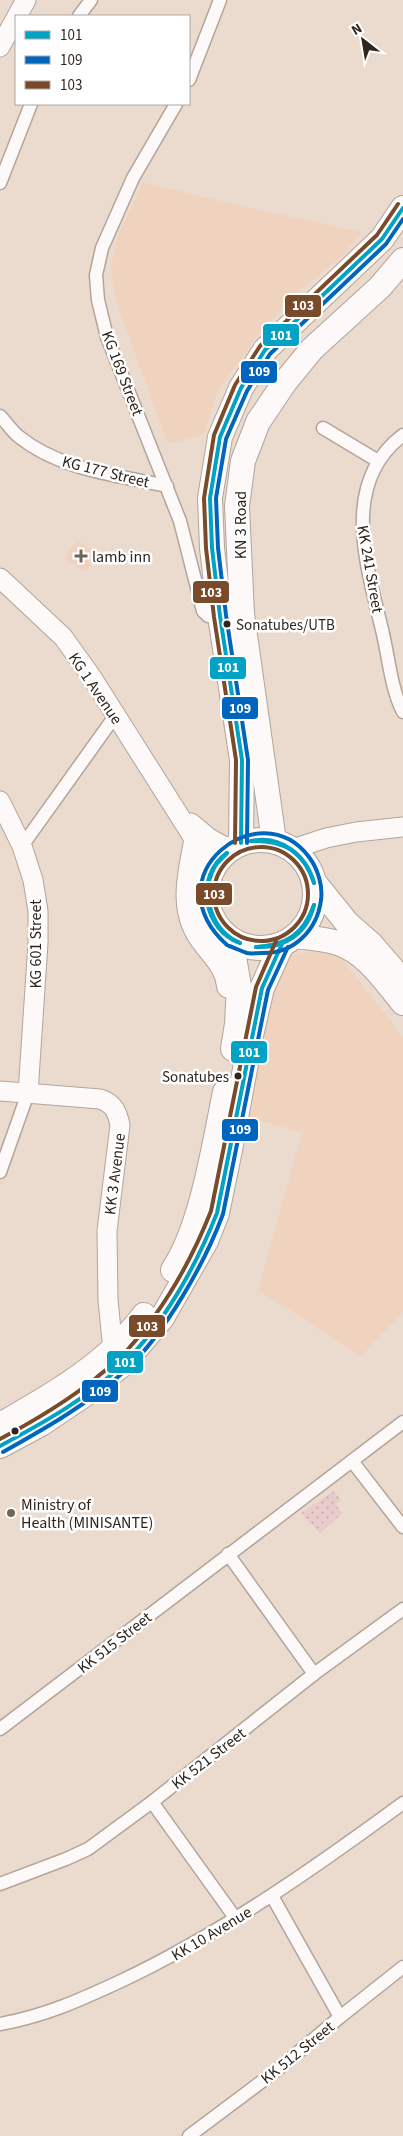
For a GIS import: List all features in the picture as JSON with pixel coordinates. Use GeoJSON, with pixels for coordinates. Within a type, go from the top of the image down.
{"type":"FeatureCollection","features":[{"type":"Feature","properties":{"kind":"highway","name":"KN 3 Road"},"geometry":{"type":"LineString","coordinates":[[252,760],[231,615],[212,548],[210,498],[220,437],[241,388],[265,350],[382,239],[403,208]]}},
{"type":"Feature","properties":{"kind":"highway","name":"KN 3 Road"},"geometry":{"type":"LineString","coordinates":[[231,615],[237,506],[242,461],[258,422],[285,382],[312,349],[380,287],[403,260]]}},
{"type":"Feature","properties":{"kind":"highway"},"geometry":{"type":"LineString","coordinates":[[252,760],[283,845]]}},
{"type":"Feature","properties":{"kind":"highway"},"geometry":{"type":"LineString","coordinates":[[252,760],[228,852],[209,878],[206,893],[210,913],[218,928],[231,940],[247,947],[265,948],[289,940],[339,943],[362,956],[383,977],[403,1003]]}},
{"type":"Feature","properties":{"kind":"highway"},"geometry":{"type":"LineString","coordinates":[[228,852],[257,840],[283,845],[307,864],[314,882],[347,923],[371,944],[403,981]]}},
{"type":"Feature","properties":{"kind":"highway"},"geometry":{"type":"LineString","coordinates":[[196,842],[187,897],[190,916],[200,936],[221,962],[228,980],[231,1008],[242,1030]]}},
{"type":"Feature","properties":{"kind":"highway"},"geometry":{"type":"LineString","coordinates":[[0,1425],[80,1376],[118,1357],[135,1327],[149,1309],[179,1261],[199,1208],[242,1030],[262,988],[289,940],[308,921],[315,902],[314,882]]}},
{"type":"Feature","properties":{"kind":"highway"},"geometry":{"type":"LineString","coordinates":[[0,1446],[41,1424],[84,1395],[118,1357],[162,1318],[206,1241],[217,1213],[230,1150],[242,1030],[239,986],[231,940]]}},
{"type":"Feature","properties":{"kind":"main road"},"geometry":{"type":"LineString","coordinates":[[18,15],[26,0]]}},
{"type":"Feature","properties":{"kind":"main road"},"geometry":{"type":"LineString","coordinates":[[0,47],[15,21]]}},
{"type":"Feature","properties":{"kind":"main road","name":"KG 1 Avenue"},"geometry":{"type":"LineString","coordinates":[[0,578],[63,638],[91,676],[196,842],[228,852]]}},
{"type":"Feature","properties":{"kind":"main road","name":"KG 601 Street"},"geometry":{"type":"LineString","coordinates":[[0,801],[22,846],[33,880],[38,911],[28,1093]]}},
{"type":"Feature","properties":{"kind":"main road","name":"KG 1 Avenue"},"geometry":{"type":"LineString","coordinates":[[177,810],[194,827],[228,852]]}},
{"type":"Feature","properties":{"kind":"main road"},"geometry":{"type":"LineString","coordinates":[[283,845],[403,827]]}},
{"type":"Feature","properties":{"kind":"main road","name":"KK 3 Avenue"},"geometry":{"type":"LineString","coordinates":[[0,1091],[100,1099],[110,1102],[117,1112],[120,1125],[107,1231],[108,1300],[118,1357]]}},
{"type":"Feature","properties":{"kind":"main road"},"geometry":{"type":"LineString","coordinates":[[108,1300],[135,1327]]}},
{"type":"Feature","properties":{"kind":"street"},"geometry":{"type":"LineString","coordinates":[[80,15],[91,0]]}},
{"type":"Feature","properties":{"kind":"street"},"geometry":{"type":"LineString","coordinates":[[190,77],[220,0]]}},
{"type":"Feature","properties":{"kind":"street"},"geometry":{"type":"LineString","coordinates":[[0,183],[31,105]]}},
{"type":"Feature","properties":{"kind":"street","name":"KG 169 Street"},"geometry":{"type":"LineString","coordinates":[[175,105],[133,178],[102,248],[96,275],[98,300],[107,337],[168,486],[180,521],[203,611],[208,616],[231,615]]}},
{"type":"Feature","properties":{"kind":"street","name":"KG 177 Street"},"geometry":{"type":"LineString","coordinates":[[0,416],[17,435],[42,453],[71,465],[168,486]]}},
{"type":"Feature","properties":{"kind":"street"},"geometry":{"type":"LineString","coordinates":[[323,428],[378,461]]}},
{"type":"Feature","properties":{"kind":"street","name":"KK 241 Street"},"geometry":{"type":"LineString","coordinates":[[403,435],[378,461],[367,485],[361,516],[364,546],[394,687],[403,712]]}},
{"type":"Feature","properties":{"kind":"street"},"geometry":{"type":"LineString","coordinates":[[22,846],[115,716]]}},
{"type":"Feature","properties":{"kind":"street"},"geometry":{"type":"LineString","coordinates":[[0,1172],[28,1093]]}},
{"type":"Feature","properties":{"kind":"street","name":"KK 515 Street"},"geometry":{"type":"LineString","coordinates":[[0,1729],[403,1422]]}},
{"type":"Feature","properties":{"kind":"street"},"geometry":{"type":"LineString","coordinates":[[352,1461],[403,1527]]}},
{"type":"Feature","properties":{"kind":"street"},"geometry":{"type":"LineString","coordinates":[[228,1554],[314,1674]]}},
{"type":"Feature","properties":{"kind":"street","name":"KK 521 Street"},"geometry":{"type":"LineString","coordinates":[[0,1884],[66,1860],[88,1849],[152,1802],[314,1674],[403,1609]]}},
{"type":"Feature","properties":{"kind":"street"},"geometry":{"type":"LineString","coordinates":[[152,1802],[236,1919]]}},
{"type":"Feature","properties":{"kind":"street","name":"KK 10 Avenue"},"geometry":{"type":"LineString","coordinates":[[0,2024],[67,2007],[163,1961],[272,1896],[403,1803]]}},
{"type":"Feature","properties":{"kind":"street"},"geometry":{"type":"LineString","coordinates":[[272,1896],[340,2017]]}},
{"type":"Feature","properties":{"kind":"street","name":"KK 512 Street"},"geometry":{"type":"LineString","coordinates":[[189,2136],[277,2070],[403,1967]]}},
{"type":"Feature","properties":{"kind":"shaded area"},"geometry":{"type":"Polygon","coordinates":[[[142,182],[362,232],[340,258],[291,297],[255,339],[218,391],[203,435],[168,444],[116,301],[111,267],[118,235],[137,197],[142,182]]]}},
{"type":"Feature","properties":{"kind":"shaded area","name":"lamb inn"},"geometry":{"type":"Polygon","coordinates":[[[76,540],[97,552],[86,571],[65,559],[76,540]]]}},
{"type":"Feature","properties":{"kind":"shaded area","name":"Sonatubes"},"geometry":{"type":"Polygon","coordinates":[[[327,951],[342,959],[403,1037],[403,1312],[361,1356],[258,1290],[302,1132],[238,1115],[281,958],[306,952],[327,951]]]}},
{"type":"Feature","properties":{"kind":"shaded area"},"geometry":{"type":"Polygon","coordinates":[[[334,1491],[341,1500],[336,1504],[342,1514],[320,1533],[301,1513],[334,1491]]]}},
{"type":"Feature","properties":{"kind":"transit line","name":"103"},"geometry":{"type":"LineString","coordinates":[[235,843],[236,760],[214,617],[206,548],[204,498],[214,435],[235,385],[260,346],[377,235],[398,204]]}},
{"type":"Feature","properties":{"kind":"transit line","name":"101"},"geometry":{"type":"LineString","coordinates":[[241,843],[242,760],[220,616],[212,548],[210,498],[220,437],[241,388],[265,350],[382,239],[403,208]]}},
{"type":"Feature","properties":{"kind":"transit line","name":"109"},"geometry":{"type":"LineString","coordinates":[[247,843],[248,760],[218,548],[216,498],[226,439],[247,391],[270,354],[386,244],[403,219]]}},
{"type":"Feature","properties":{"kind":"transit line","name":"109"},"geometry":{"type":"LineString","coordinates":[[227,945],[206,919],[200,893],[206,869],[221,850],[241,838],[265,833],[288,839],[309,857],[319,878],[321,900],[314,922],[302,938],[284,950],[247,953],[229,946]]}},
{"type":"Feature","properties":{"kind":"transit line","name":"101"},"geometry":{"type":"LineString","coordinates":[[251,841],[272,841],[291,849],[305,864],[314,883]]}},
{"type":"Feature","properties":{"kind":"transit line","name":"101"},"geometry":{"type":"LineString","coordinates":[[251,841],[282,845],[291,850],[304,863],[314,883]]}},
{"type":"Feature","properties":{"kind":"transit line","name":"103"},"geometry":{"type":"LineString","coordinates":[[261,847],[279,851],[294,861],[304,876],[308,894],[304,912],[294,927],[279,937],[261,941],[243,937],[228,927],[218,912],[214,894],[218,876],[228,861],[243,851],[261,847]]}},
{"type":"Feature","properties":{"kind":"transit line","name":"101"},"geometry":{"type":"LineString","coordinates":[[227,853],[215,866],[210,878],[209,900],[211,911],[222,930],[240,943]]}},
{"type":"Feature","properties":{"kind":"transit line","name":"101"},"geometry":{"type":"LineString","coordinates":[[227,853],[217,863],[210,875],[207,888],[207,902],[211,915],[218,927],[227,936],[240,943]]}},
{"type":"Feature","properties":{"kind":"transit line","name":"101"},"geometry":{"type":"LineString","coordinates":[[256,947],[276,945],[293,937],[306,924],[314,905]]}},
{"type":"Feature","properties":{"kind":"transit line","name":"101"},"geometry":{"type":"LineString","coordinates":[[256,947],[277,944],[299,931],[305,924],[314,905]]}},
{"type":"Feature","properties":{"kind":"transit line","name":"103"},"geometry":{"type":"LineString","coordinates":[[0,1439],[61,1403],[85,1387],[116,1362],[147,1326],[183,1270],[211,1211],[256,987],[276,941]]}},
{"type":"Feature","properties":{"kind":"transit line","name":"101"},"geometry":{"type":"LineString","coordinates":[[0,1446],[49,1419],[80,1399],[123,1364],[152,1331],[189,1274],[217,1213],[262,988],[282,944]]}},
{"type":"Feature","properties":{"kind":"transit line","name":"109"},"geometry":{"type":"LineString","coordinates":[[3,1452],[83,1404],[127,1369],[156,1336],[195,1275],[223,1214],[268,990],[288,947]]}},
{"type":"Feature","properties":{"kind":"place","name":"lamb inn"},"geometry":{"type":"Point","coordinates":[81,556]}},
{"type":"Feature","properties":{"kind":"place","name":"Sonatubes/UTB"},"geometry":{"type":"Point","coordinates":[227,624]}},
{"type":"Feature","properties":{"kind":"place","name":"Sonatubes"},"geometry":{"type":"Point","coordinates":[238,1076]}},
{"type":"Feature","properties":{"kind":"place","name":"Ministry of Health (MINISANTE)"},"geometry":{"type":"Point","coordinates":[11,1513]}}]}
